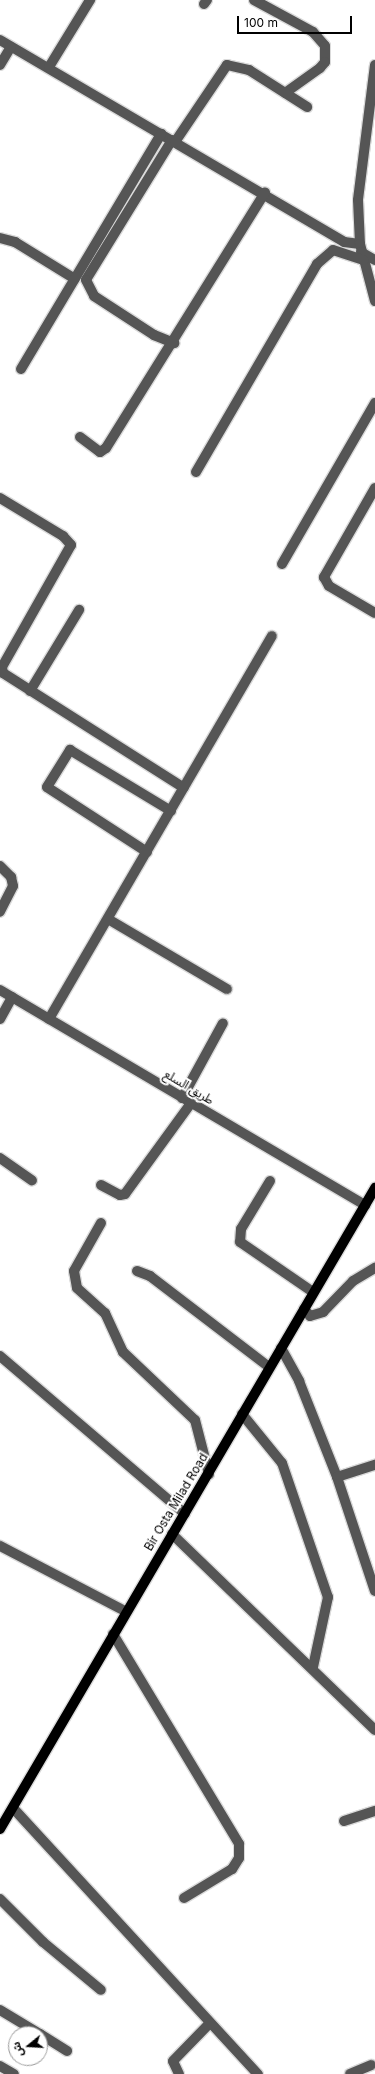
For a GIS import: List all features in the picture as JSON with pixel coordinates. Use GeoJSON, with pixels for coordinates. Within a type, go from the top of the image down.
{"type":"FeatureCollection","features":[{"type":"Feature","properties":{"kind":"main road","name":"Bir Osta Milad Road"},"geometry":{"type":"LineString","coordinates":[[0,1829],[125,1611],[209,1474],[242,1414],[375,1188]]}},
{"type":"Feature","properties":{"kind":"street"},"geometry":{"type":"LineString","coordinates":[[49,67],[90,0]]}},
{"type":"Feature","properties":{"kind":"street"},"geometry":{"type":"LineString","coordinates":[[254,0],[312,32],[325,46],[325,62],[320,68],[285,93]]}},
{"type":"Feature","properties":{"kind":"street"},"geometry":{"type":"LineString","coordinates":[[0,40],[265,193],[375,260]]}},
{"type":"Feature","properties":{"kind":"street"},"geometry":{"type":"LineString","coordinates":[[0,65],[11,47]]}},
{"type":"Feature","properties":{"kind":"street"},"geometry":{"type":"LineString","coordinates":[[174,343],[154,335],[94,296],[86,280],[174,141],[227,65],[250,70],[307,108]]}},
{"type":"Feature","properties":{"kind":"street"},"geometry":{"type":"LineString","coordinates":[[375,65],[360,165],[361,252],[375,301]]}},
{"type":"Feature","properties":{"kind":"street"},"geometry":{"type":"LineString","coordinates":[[21,369],[161,134]]}},
{"type":"Feature","properties":{"kind":"street"},"geometry":{"type":"LineString","coordinates":[[80,437],[100,452],[106,448],[174,343],[265,193]]}},
{"type":"Feature","properties":{"kind":"street"},"geometry":{"type":"LineString","coordinates":[[0,238],[15,242],[75,279]]}},
{"type":"Feature","properties":{"kind":"street"},"geometry":{"type":"LineString","coordinates":[[196,472],[318,264],[333,250],[361,252]]}},
{"type":"Feature","properties":{"kind":"street"},"geometry":{"type":"LineString","coordinates":[[282,564],[375,404]]}},
{"type":"Feature","properties":{"kind":"street"},"geometry":{"type":"LineString","coordinates":[[375,488],[324,577],[329,586],[375,613]]}},
{"type":"Feature","properties":{"kind":"street"},"geometry":{"type":"LineString","coordinates":[[0,498],[63,536],[71,545],[2,667],[6,676],[184,788]]}},
{"type":"Feature","properties":{"kind":"street"},"geometry":{"type":"LineString","coordinates":[[30,691],[79,610]]}},
{"type":"Feature","properties":{"kind":"street"},"geometry":{"type":"LineString","coordinates":[[49,1019],[272,636]]}},
{"type":"Feature","properties":{"kind":"street"},"geometry":{"type":"LineString","coordinates":[[147,852],[47,787],[70,750],[171,811]]}},
{"type":"Feature","properties":{"kind":"street"},"geometry":{"type":"LineString","coordinates":[[0,866],[11,877],[13,886],[0,912]]}},
{"type":"Feature","properties":{"kind":"street"},"geometry":{"type":"LineString","coordinates":[[108,919],[227,989]]}},
{"type":"Feature","properties":{"kind":"street","name":"طريق السلع"},"geometry":{"type":"LineString","coordinates":[[0,990],[186,1101],[365,1205]]}},
{"type":"Feature","properties":{"kind":"street"},"geometry":{"type":"LineString","coordinates":[[0,1019],[12,997]]}},
{"type":"Feature","properties":{"kind":"street"},"geometry":{"type":"LineString","coordinates":[[101,1185],[120,1195],[125,1194],[186,1101],[223,1023]]}},
{"type":"Feature","properties":{"kind":"street"},"geometry":{"type":"LineString","coordinates":[[0,1158],[32,1180]]}},
{"type":"Feature","properties":{"kind":"street"},"geometry":{"type":"LineString","coordinates":[[270,1180],[241,1229],[240,1242],[313,1292]]}},
{"type":"Feature","properties":{"kind":"street"},"geometry":{"type":"LineString","coordinates":[[101,1223],[74,1271],[77,1288],[104,1314],[123,1352],[195,1420],[209,1474]]}},
{"type":"Feature","properties":{"kind":"street"},"geometry":{"type":"LineString","coordinates":[[304,1309],[310,1316],[322,1312],[353,1281],[375,1268]]}},
{"type":"Feature","properties":{"kind":"street"},"geometry":{"type":"LineString","coordinates":[[137,1271],[150,1276],[270,1367]]}},
{"type":"Feature","properties":{"kind":"street"},"geometry":{"type":"LineString","coordinates":[[281,1348],[299,1381],[337,1477],[372,1572],[375,1591]]}},
{"type":"Feature","properties":{"kind":"street"},"geometry":{"type":"LineString","coordinates":[[0,1356],[185,1514]]}},
{"type":"Feature","properties":{"kind":"street"},"geometry":{"type":"LineString","coordinates":[[242,1414],[282,1463],[328,1597],[313,1667]]}},
{"type":"Feature","properties":{"kind":"street"},"geometry":{"type":"LineString","coordinates":[[337,1477],[375,1465]]}},
{"type":"Feature","properties":{"kind":"street"},"geometry":{"type":"LineString","coordinates":[[172,1534],[313,1667],[375,1730]]}},
{"type":"Feature","properties":{"kind":"street"},"geometry":{"type":"LineString","coordinates":[[0,1546],[125,1611]]}},
{"type":"Feature","properties":{"kind":"street"},"geometry":{"type":"LineString","coordinates":[[113,1634],[239,1844],[239,1858],[232,1869],[184,1898]]}},
{"type":"Feature","properties":{"kind":"street"},"geometry":{"type":"LineString","coordinates":[[12,1808],[258,2074]]}},
{"type":"Feature","properties":{"kind":"street"},"geometry":{"type":"LineString","coordinates":[[344,1821],[375,1811]]}},
{"type":"Feature","properties":{"kind":"street"},"geometry":{"type":"LineString","coordinates":[[0,1899],[43,1942],[101,1990]]}},
{"type":"Feature","properties":{"kind":"street"},"geometry":{"type":"LineString","coordinates":[[0,2010],[27,2026]]}},
{"type":"Feature","properties":{"kind":"street"},"geometry":{"type":"LineString","coordinates":[[179,2074],[173,2060],[210,2023]]}},
{"type":"Feature","properties":{"kind":"street"},"geometry":{"type":"LineString","coordinates":[[48,2039],[67,2051]]}},
{"type":"Feature","properties":{"kind":"street"},"geometry":{"type":"LineString","coordinates":[[350,2074],[371,2065]]}},
{"type":"Feature","properties":{"kind":"street"},"geometry":{"type":"LineString","coordinates":[[0,2066],[14,2074]]}}]}
